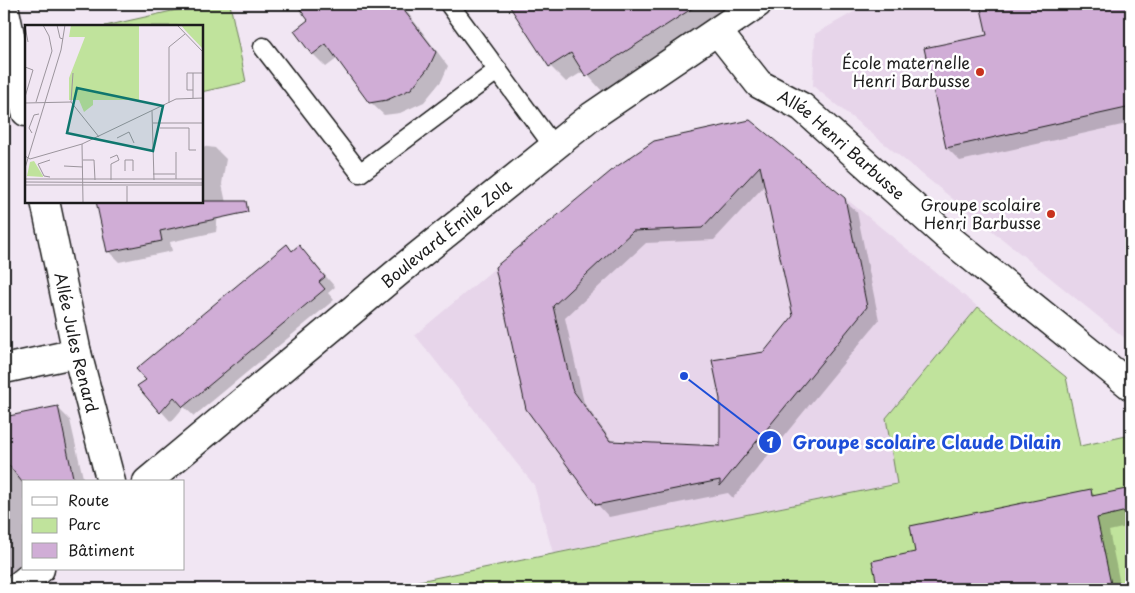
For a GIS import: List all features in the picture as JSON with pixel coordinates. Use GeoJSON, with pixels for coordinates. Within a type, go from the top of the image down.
{"type":"FeatureCollection","features":[{"type":"Feature","properties":{"kind":"street","name":"Boulevard Émile Zola"},"geometry":{"type":"LineString","coordinates":[[150,480],[403,268],[592,116],[757,4]]}},
{"type":"Feature","properties":{"kind":"street"},"geometry":{"type":"LineString","coordinates":[[4,6],[25,107]]}},
{"type":"Feature","properties":{"kind":"street","name":"Allée Henri Barbusse"},"geometry":{"type":"LineString","coordinates":[[718,32],[759,84],[802,107],[952,241],[1131,386]]}},
{"type":"Feature","properties":{"kind":"street","name":"Allée Jules Renard"},"geometry":{"type":"LineString","coordinates":[[45,202],[77,353],[110,480]]}},
{"type":"Feature","properties":{"kind":"street"},"geometry":{"type":"LineString","coordinates":[[4,369],[77,353]]}},
{"type":"Feature","properties":{"kind":"street"},"geometry":{"type":"LineString","coordinates":[[15,589],[39,570]]}},
{"type":"Feature","properties":{"kind":"lane"},"geometry":{"type":"LineString","coordinates":[[449,4],[554,147]]}},
{"type":"Feature","properties":{"kind":"lane"},"geometry":{"type":"LineString","coordinates":[[263,47],[360,173],[498,70]]}},
{"type":"Feature","properties":{"kind":"shaded area","name":"Groupe scolaire Henri Barbusse"},"geometry":{"type":"Polygon","coordinates":[[[868,4],[1131,4],[1131,343],[813,86],[815,34],[868,4]]]}},
{"type":"Feature","properties":{"kind":"shaded area"},"geometry":{"type":"Polygon","coordinates":[[[751,121],[978,307],[887,417],[897,484],[553,553],[534,485],[415,335],[616,167],[654,141],[751,121]]]}},
{"type":"Feature","properties":{"kind":"green space"},"geometry":{"type":"Polygon","coordinates":[[[203,4],[230,4],[246,82],[202,92],[202,25],[109,25],[203,4]]]}},
{"type":"Feature","properties":{"kind":"green space"},"geometry":{"type":"Polygon","coordinates":[[[978,307],[1066,377],[1080,446],[1131,435],[1131,589],[380,589],[897,484],[886,418],[978,307]]]}},
{"type":"Feature","properties":{"kind":"building"},"geometry":{"type":"Polygon","coordinates":[[[296,4],[399,4],[436,52],[429,67],[411,89],[387,100],[369,103],[326,44],[312,55],[294,31],[308,20],[296,4]]]}},
{"type":"Feature","properties":{"kind":"building"},"geometry":{"type":"Polygon","coordinates":[[[508,4],[699,4],[586,77],[571,53],[549,67],[508,4]]]}},
{"type":"Feature","properties":{"kind":"building","name":"École maternelle Henri Barbusse"},"geometry":{"type":"Polygon","coordinates":[[[980,4],[1131,4],[1131,107],[946,148],[924,48],[987,35],[980,4]]]}},
{"type":"Feature","properties":{"kind":"building"},"geometry":{"type":"Polygon","coordinates":[[[750,120],[845,198],[867,307],[720,486],[720,480],[596,505],[526,409],[495,267],[616,167],[654,141],[750,120]],[[760,166],[702,228],[633,231],[553,306],[572,389],[610,441],[720,446],[720,399],[712,360],[764,352],[793,316],[760,166]]]}},
{"type":"Feature","properties":{"kind":"building"},"geometry":{"type":"Polygon","coordinates":[[[246,201],[248,212],[160,231],[162,241],[107,252],[96,202],[246,201]]]}},
{"type":"Feature","properties":{"kind":"building"},"geometry":{"type":"Polygon","coordinates":[[[287,244],[292,251],[299,245],[325,277],[319,282],[325,289],[183,407],[174,397],[160,413],[137,386],[146,380],[136,369],[287,244]]]}},
{"type":"Feature","properties":{"kind":"building"},"geometry":{"type":"Polygon","coordinates":[[[58,406],[74,480],[22,480],[22,482],[4,459],[4,417],[58,406]]]}},
{"type":"Feature","properties":{"kind":"building"},"geometry":{"type":"Polygon","coordinates":[[[1131,488],[1131,510],[1097,518],[1112,589],[878,589],[872,561],[915,552],[910,526],[1091,489],[1092,496],[1131,488]]]}},
{"type":"Feature","properties":{"kind":"place","name":"École maternelle Henri Barbusse"},"geometry":{"type":"Point","coordinates":[980,72]}},
{"type":"Feature","properties":{"kind":"place","name":"Groupe scolaire Henri Barbusse"},"geometry":{"type":"Point","coordinates":[1051,214]}},
{"type":"Feature","properties":{"kind":"place","name":"Groupe scolaire Claude Dilain"},"geometry":{"type":"Point","coordinates":[684,376]}}]}
